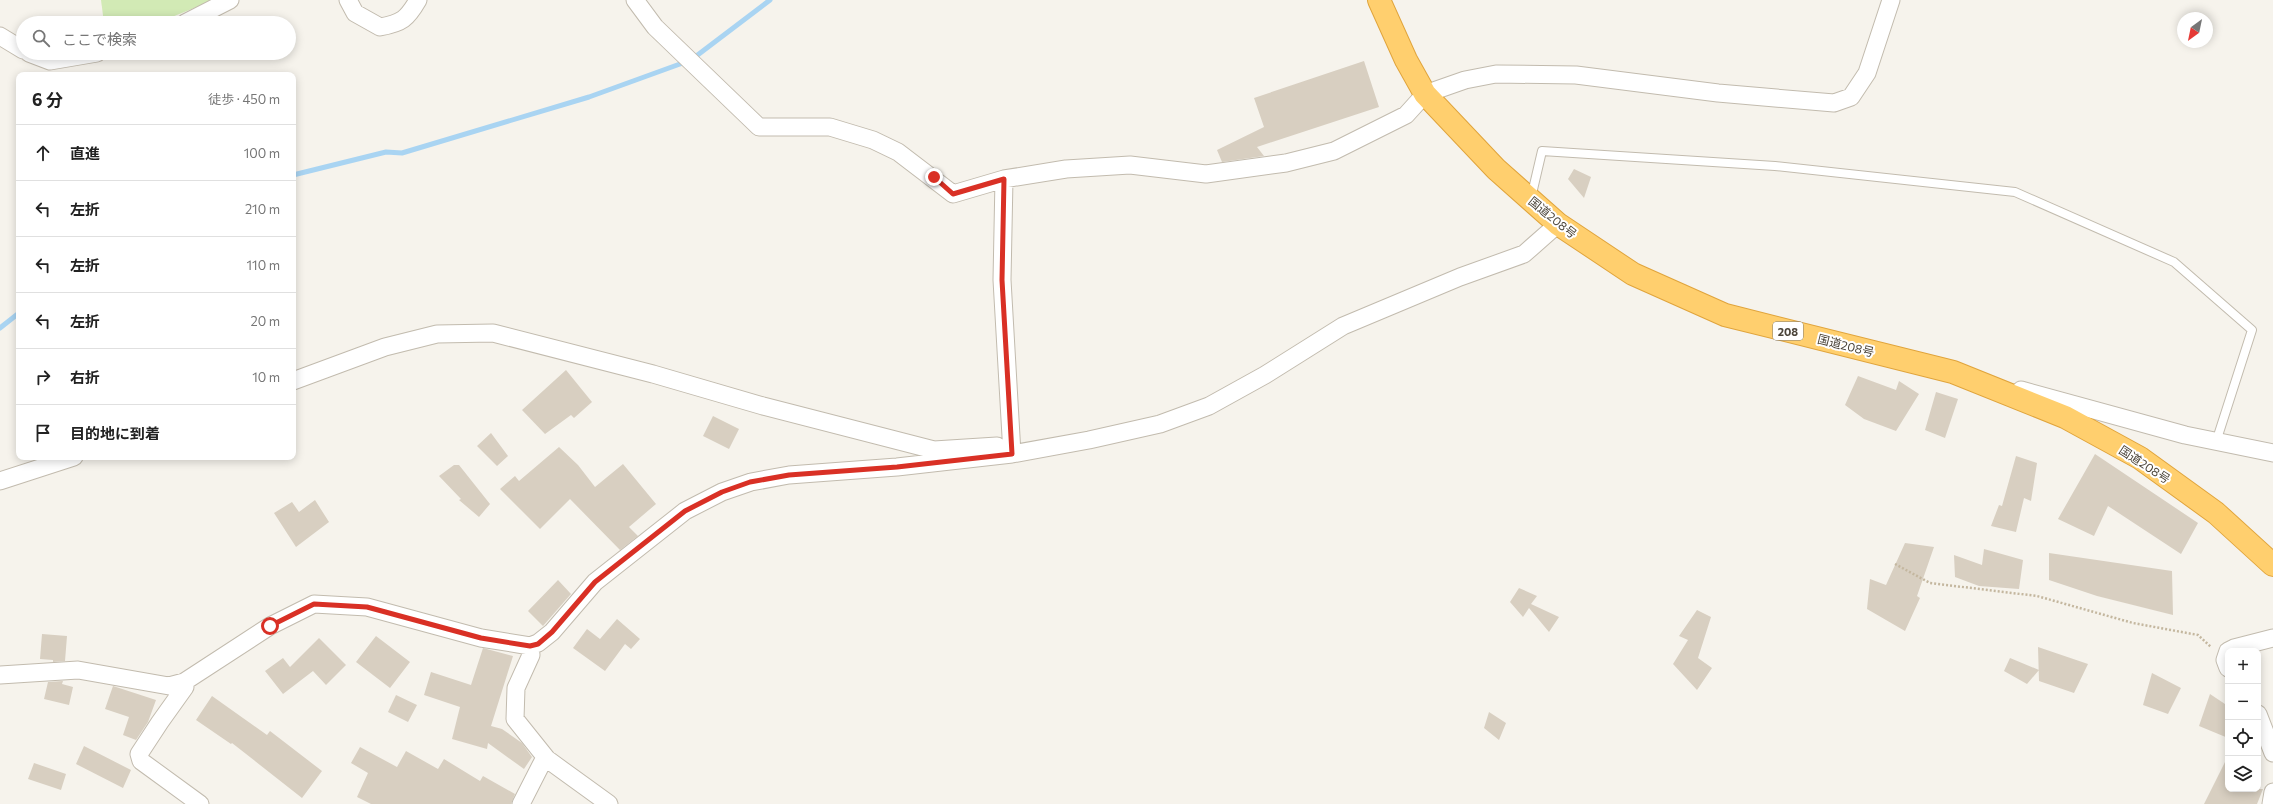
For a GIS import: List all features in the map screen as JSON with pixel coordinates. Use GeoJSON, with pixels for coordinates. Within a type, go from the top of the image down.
{"type":"FeatureCollection","features":[{"type":"Feature","properties":{"kind":"highway","name":"国道208号"},"geometry":{"type":"LineString","coordinates":[[1379,0],[1406,60],[1425,94],[1496,169],[1530,200],[1558,224],[1633,274],[1725,315],[1953,372],[2065,416],[2140,458],[2216,513],[2273,565]]}},
{"type":"Feature","properties":{"kind":"street"},"geometry":{"type":"LineString","coordinates":[[199,16],[230,0]]}},
{"type":"Feature","properties":{"kind":"street"},"geometry":{"type":"LineString","coordinates":[[348,0],[355,13],[380,27],[396,24],[408,17],[418,0]]}},
{"type":"Feature","properties":{"kind":"street"},"geometry":{"type":"LineString","coordinates":[[635,0],[655,27],[759,127],[830,127],[873,140],[898,152],[953,194],[1004,179],[1066,169],[1130,164],[1206,174],[1286,163],[1341,148],[1406,115],[1425,94],[1465,80],[1496,74],[1576,75],[1725,94],[1834,103],[1851,97],[1867,73],[1891,0]]}},
{"type":"Feature","properties":{"kind":"street"},"geometry":{"type":"LineString","coordinates":[[0,36],[16,46]]}},
{"type":"Feature","properties":{"kind":"street"},"geometry":{"type":"LineString","coordinates":[[1004,179],[1002,280],[1011,449]]}},
{"type":"Feature","properties":{"kind":"street"},"geometry":{"type":"LineString","coordinates":[[0,675],[78,670],[169,686],[184,682],[270,626],[314,604],[367,607],[481,638],[530,646],[538,644],[552,632],[595,582],[685,511],[722,492],[750,482],[789,475],[897,467],[1011,449],[1089,440],[1160,424],[1208,406],[1265,375],[1343,326],[1460,277],[1524,254],[1558,224]]}},
{"type":"Feature","properties":{"kind":"street"},"geometry":{"type":"LineString","coordinates":[[296,380],[385,347],[437,334],[493,333],[653,374],[763,406],[934,450],[1011,449]]}},
{"type":"Feature","properties":{"kind":"street"},"geometry":{"type":"LineString","coordinates":[[1953,372],[2216,442],[2273,453]]}},
{"type":"Feature","properties":{"kind":"street"},"geometry":{"type":"LineString","coordinates":[[0,481],[65,460]]}},
{"type":"Feature","properties":{"kind":"street"},"geometry":{"type":"LineString","coordinates":[[2234,648],[2273,638]]}},
{"type":"Feature","properties":{"kind":"street"},"geometry":{"type":"LineString","coordinates":[[530,646],[531,654],[516,688],[515,719],[547,759],[609,804]]}},
{"type":"Feature","properties":{"kind":"street"},"geometry":{"type":"LineString","coordinates":[[184,682],[186,687],[139,754],[141,761],[200,804]]}},
{"type":"Feature","properties":{"kind":"street"},"geometry":{"type":"LineString","coordinates":[[2260,720],[2273,753]]}},
{"type":"Feature","properties":{"kind":"street"},"geometry":{"type":"LineString","coordinates":[[521,804],[542,763],[547,759]]}},
{"type":"Feature","properties":{"kind":"street"},"geometry":{"type":"LineString","coordinates":[[2271,804],[2273,792]]}},
{"type":"Feature","properties":{"kind":"lane"},"geometry":{"type":"LineString","coordinates":[[1530,200],[1542,151],[1775,166],[2015,192],[2174,262],[2252,330],[2216,442]]}},
{"type":"Feature","properties":{"kind":"path"},"geometry":{"type":"LineString","coordinates":[[1895,564],[1930,584],[2037,596],[2133,624],[2198,635],[2225,655]]}},
{"type":"Feature","properties":{"kind":"green space"},"geometry":{"type":"Polygon","coordinates":[[[101,0],[214,0],[174,16],[103,16],[101,0]]]}},
{"type":"Feature","properties":{"kind":"building"},"geometry":{"type":"Polygon","coordinates":[[[1364,61],[1379,107],[1257,147],[1264,156],[1222,162],[1217,150],[1264,127],[1254,98],[1364,61]]]}},
{"type":"Feature","properties":{"kind":"building"},"geometry":{"type":"Polygon","coordinates":[[[1574,169],[1591,177],[1584,198],[1568,179],[1574,169]]]}},
{"type":"Feature","properties":{"kind":"building"},"geometry":{"type":"Polygon","coordinates":[[[566,370],[592,402],[574,418],[571,415],[545,434],[522,410],[566,370]]]}},
{"type":"Feature","properties":{"kind":"building"},"geometry":{"type":"Polygon","coordinates":[[[1858,376],[1896,390],[1899,381],[1919,394],[1896,431],[1864,419],[1845,405],[1858,376]]]}},
{"type":"Feature","properties":{"kind":"building"},"geometry":{"type":"Polygon","coordinates":[[[1936,392],[1958,399],[1945,438],[1925,430],[1936,392]]]}},
{"type":"Feature","properties":{"kind":"building"},"geometry":{"type":"Polygon","coordinates":[[[713,416],[739,429],[729,449],[703,436],[713,416]]]}},
{"type":"Feature","properties":{"kind":"building"},"geometry":{"type":"Polygon","coordinates":[[[491,433],[508,456],[497,466],[477,446],[491,433]]]}},
{"type":"Feature","properties":{"kind":"building"},"geometry":{"type":"Polygon","coordinates":[[[559,447],[578,465],[595,487],[623,464],[656,504],[629,527],[638,536],[620,550],[570,499],[540,529],[500,489],[515,476],[519,481],[559,447]]]}},
{"type":"Feature","properties":{"kind":"building"},"geometry":{"type":"Polygon","coordinates":[[[2095,454],[2198,523],[2181,554],[2108,506],[2094,536],[2058,519],[2095,454]]]}},
{"type":"Feature","properties":{"kind":"building"},"geometry":{"type":"Polygon","coordinates":[[[2016,456],[2037,463],[2031,501],[2024,498],[2016,532],[1991,526],[1999,505],[2002,506],[2016,456]]]}},
{"type":"Feature","properties":{"kind":"building"},"geometry":{"type":"Polygon","coordinates":[[[454,465],[459,465],[490,504],[479,517],[459,500],[461,499],[439,476],[454,465]]]}},
{"type":"Feature","properties":{"kind":"building"},"geometry":{"type":"Polygon","coordinates":[[[315,500],[329,522],[296,547],[274,513],[292,502],[299,512],[315,500]]]}},
{"type":"Feature","properties":{"kind":"building"},"geometry":{"type":"Polygon","coordinates":[[[1905,543],[1934,547],[1917,596],[1920,598],[1905,631],[1867,609],[1870,579],[1886,585],[1905,543]]]}},
{"type":"Feature","properties":{"kind":"building"},"geometry":{"type":"Polygon","coordinates":[[[1984,549],[2023,560],[2019,589],[1979,586],[1955,577],[1954,555],[1982,565],[1984,549]]]}},
{"type":"Feature","properties":{"kind":"building"},"geometry":{"type":"Polygon","coordinates":[[[2049,553],[2172,571],[2173,615],[2097,596],[2049,580],[2049,553]]]}},
{"type":"Feature","properties":{"kind":"building"},"geometry":{"type":"Polygon","coordinates":[[[558,580],[571,594],[543,626],[528,611],[558,580]]]}},
{"type":"Feature","properties":{"kind":"building"},"geometry":{"type":"Polygon","coordinates":[[[1519,588],[1537,596],[1531,604],[1559,617],[1549,632],[1529,608],[1523,617],[1510,602],[1519,588]]]}},
{"type":"Feature","properties":{"kind":"building"},"geometry":{"type":"Polygon","coordinates":[[[1697,610],[1711,617],[1698,658],[1712,668],[1697,690],[1673,664],[1688,640],[1679,636],[1697,610]]]}},
{"type":"Feature","properties":{"kind":"building"},"geometry":{"type":"Polygon","coordinates":[[[617,619],[640,639],[631,649],[625,644],[605,671],[573,648],[587,629],[600,639],[617,619]]]}},
{"type":"Feature","properties":{"kind":"building"},"geometry":{"type":"Polygon","coordinates":[[[42,634],[67,636],[65,661],[53,662],[53,660],[40,659],[42,634]]]}},
{"type":"Feature","properties":{"kind":"building"},"geometry":{"type":"Polygon","coordinates":[[[376,636],[410,662],[390,688],[356,662],[376,636]]]}},
{"type":"Feature","properties":{"kind":"building"},"geometry":{"type":"Polygon","coordinates":[[[319,638],[346,665],[326,685],[313,671],[283,694],[265,671],[283,658],[290,667],[319,638]]]}},
{"type":"Feature","properties":{"kind":"building"},"geometry":{"type":"Polygon","coordinates":[[[2038,647],[2088,664],[2074,693],[2039,681],[2038,647]]]}},
{"type":"Feature","properties":{"kind":"building"},"geometry":{"type":"Polygon","coordinates":[[[483,648],[513,656],[491,726],[502,729],[522,743],[532,757],[524,769],[488,743],[487,749],[452,739],[460,707],[424,695],[431,672],[471,685],[483,648]]]}},
{"type":"Feature","properties":{"kind":"building"},"geometry":{"type":"Polygon","coordinates":[[[2010,658],[2039,670],[2027,684],[2004,671],[2010,658]]]}},
{"type":"Feature","properties":{"kind":"building"},"geometry":{"type":"Polygon","coordinates":[[[2152,673],[2181,688],[2168,714],[2143,705],[2152,673]]]}},
{"type":"Feature","properties":{"kind":"building"},"geometry":{"type":"Polygon","coordinates":[[[63,681],[62,684],[73,687],[69,705],[44,699],[48,682],[63,681]]]}},
{"type":"Feature","properties":{"kind":"building"},"geometry":{"type":"Polygon","coordinates":[[[113,686],[156,700],[148,722],[136,740],[123,735],[129,717],[105,709],[113,686]]]}},
{"type":"Feature","properties":{"kind":"building"},"geometry":{"type":"Polygon","coordinates":[[[2210,694],[2225,704],[2225,737],[2199,726],[2210,694]]]}},
{"type":"Feature","properties":{"kind":"building"},"geometry":{"type":"Polygon","coordinates":[[[396,695],[417,705],[408,722],[388,712],[396,695]]]}},
{"type":"Feature","properties":{"kind":"building"},"geometry":{"type":"Polygon","coordinates":[[[212,696],[267,735],[270,731],[322,771],[302,798],[232,743],[231,744],[196,720],[212,696]]]}},
{"type":"Feature","properties":{"kind":"building"},"geometry":{"type":"Polygon","coordinates":[[[1489,712],[1506,723],[1499,740],[1484,728],[1489,712]]]}},
{"type":"Feature","properties":{"kind":"building"},"geometry":{"type":"Polygon","coordinates":[[[84,746],[131,770],[123,788],[76,764],[84,746]]]}},
{"type":"Feature","properties":{"kind":"building"},"geometry":{"type":"Polygon","coordinates":[[[360,747],[397,767],[406,751],[438,769],[444,759],[480,781],[483,776],[515,794],[511,804],[371,804],[357,797],[368,773],[351,763],[360,747]]]}},
{"type":"Feature","properties":{"kind":"building"},"geometry":{"type":"Polygon","coordinates":[[[2225,762],[2225,792],[2261,792],[2261,789],[2263,789],[2257,804],[2204,804],[2225,762]]]}},
{"type":"Feature","properties":{"kind":"building"},"geometry":{"type":"Polygon","coordinates":[[[34,763],[66,774],[61,790],[28,779],[34,763]]]}},
{"type":"Feature","properties":{"kind":"waterway"},"geometry":{"type":"LineString","coordinates":[[296,174],[386,152],[402,153],[589,97],[691,60],[770,0]]}},
{"type":"Feature","properties":{"kind":"waterway"},"geometry":{"type":"LineString","coordinates":[[0,328],[16,315]]}},
{"type":"Feature","properties":{"kind":"route"},"geometry":{"type":"LineString","coordinates":[[270,626],[314,604],[367,607],[481,638],[530,646],[538,644],[552,632],[595,582],[685,511],[722,492],[750,482],[789,475],[897,467],[1012,454],[1010,445],[1002,280],[1004,179],[953,194],[942,187],[934,177]]}}]}
